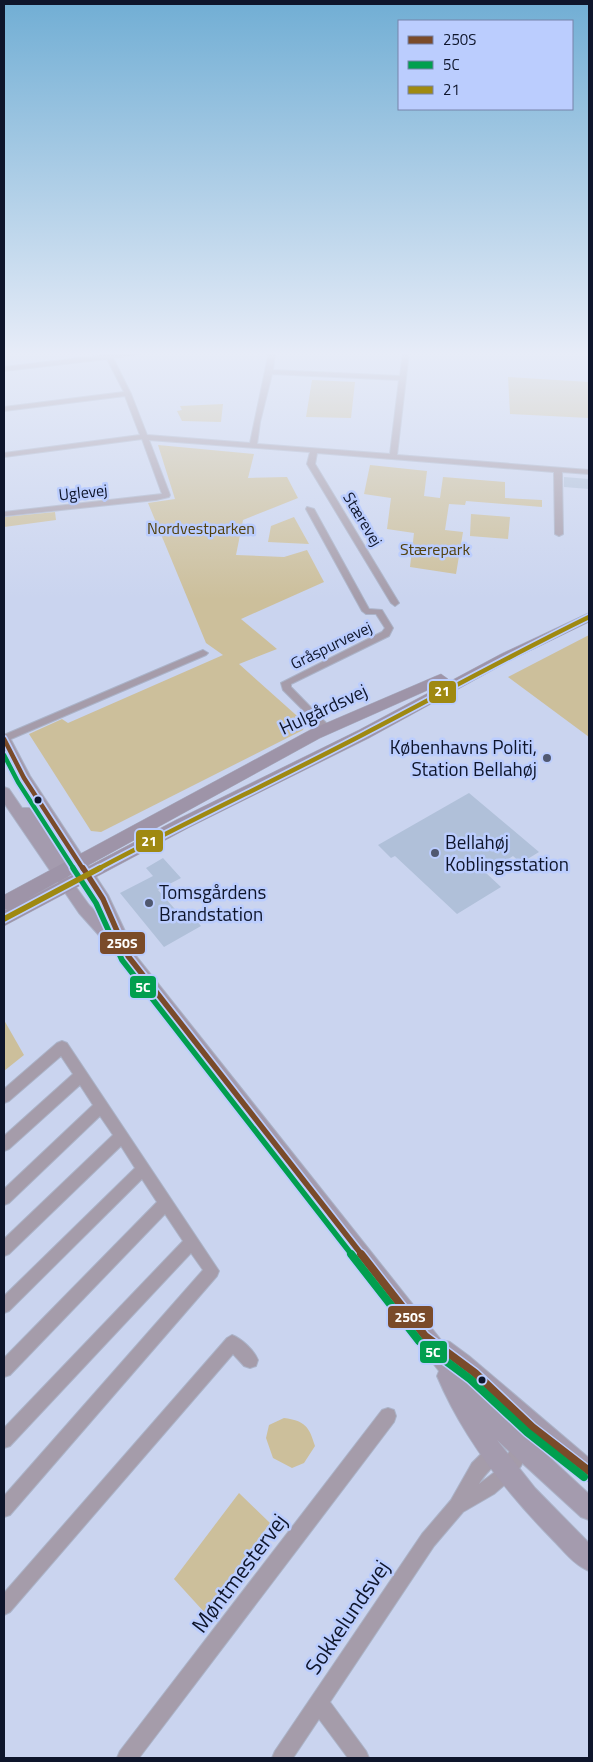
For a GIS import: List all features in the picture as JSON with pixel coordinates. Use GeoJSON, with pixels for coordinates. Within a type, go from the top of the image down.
{"type":"FeatureCollection","features":[{"type":"Feature","properties":{"kind":"main road","name":"Hulgårdsvej"},"geometry":{"type":"LineString","coordinates":[[71,872],[327,729],[450,675],[589,605]]}},
{"type":"Feature","properties":{"kind":"main road","name":"Hulgårdsvej"},"geometry":{"type":"LineString","coordinates":[[71,872],[364,734],[515,653],[589,617]]}},
{"type":"Feature","properties":{"kind":"main road"},"geometry":{"type":"LineString","coordinates":[[4,903],[71,872]]}},
{"type":"Feature","properties":{"kind":"main road"},"geometry":{"type":"LineString","coordinates":[[4,918],[71,872]]}},
{"type":"Feature","properties":{"kind":"street"},"geometry":{"type":"LineString","coordinates":[[253,446],[254,434]]}},
{"type":"Feature","properties":{"kind":"street"},"geometry":{"type":"LineString","coordinates":[[392,456],[395,434]]}},
{"type":"Feature","properties":{"kind":"street"},"geometry":{"type":"LineString","coordinates":[[4,455],[144,437],[589,472]]}},
{"type":"Feature","properties":{"kind":"street","name":"Uglevej"},"geometry":{"type":"LineString","coordinates":[[4,514],[156,498],[166,495],[144,437]]}},
{"type":"Feature","properties":{"kind":"street","name":"Stærevej"},"geometry":{"type":"LineString","coordinates":[[314,451],[311,464],[395,603]]}},
{"type":"Feature","properties":{"kind":"street"},"geometry":{"type":"LineString","coordinates":[[558,469],[559,534]]}},
{"type":"Feature","properties":{"kind":"street","name":"Gråspurvevej"},"geometry":{"type":"LineString","coordinates":[[310,509],[366,610],[379,612],[389,628],[386,634],[286,683],[286,688],[327,729]]}},
{"type":"Feature","properties":{"kind":"street"},"geometry":{"type":"LineString","coordinates":[[203,652],[4,739],[71,872],[84,909],[128,956],[489,1418],[589,1509]]}},
{"type":"Feature","properties":{"kind":"street"},"geometry":{"type":"LineString","coordinates":[[4,792],[71,872],[103,899],[128,956]]}},
{"type":"Feature","properties":{"kind":"street"},"geometry":{"type":"LineString","coordinates":[[4,1097],[62,1047],[212,1271],[4,1510]]}},
{"type":"Feature","properties":{"kind":"street"},"geometry":{"type":"LineString","coordinates":[[4,1145],[80,1076]]}},
{"type":"Feature","properties":{"kind":"street"},"geometry":{"type":"LineString","coordinates":[[4,1198],[100,1106]]}},
{"type":"Feature","properties":{"kind":"street"},"geometry":{"type":"LineString","coordinates":[[4,1249],[122,1136]]}},
{"type":"Feature","properties":{"kind":"street"},"geometry":{"type":"LineString","coordinates":[[4,1306],[143,1169]]}},
{"type":"Feature","properties":{"kind":"street"},"geometry":{"type":"LineString","coordinates":[[4,1369],[166,1202]]}},
{"type":"Feature","properties":{"kind":"street"},"geometry":{"type":"LineString","coordinates":[[4,1440],[192,1242]]}},
{"type":"Feature","properties":{"kind":"street"},"geometry":{"type":"LineString","coordinates":[[426,1336],[493,1454],[553,1525],[589,1559]]}},
{"type":"Feature","properties":{"kind":"street"},"geometry":{"type":"LineString","coordinates":[[426,1336],[475,1373],[532,1427],[589,1471]]}},
{"type":"Feature","properties":{"kind":"street"},"geometry":{"type":"LineString","coordinates":[[4,1606],[232,1343],[250,1360]]}},
{"type":"Feature","properties":{"kind":"street","name":"Møntmestervej"},"geometry":{"type":"LineString","coordinates":[[127,1758],[388,1416]]}},
{"type":"Feature","properties":{"kind":"street","name":"Sokkelundsvej"},"geometry":{"type":"LineString","coordinates":[[457,1506],[492,1487],[508,1472],[522,1448]]}},
{"type":"Feature","properties":{"kind":"street","name":"Sokkelundsvej"},"geometry":{"type":"LineString","coordinates":[[282,1758],[428,1540],[457,1506],[478,1469],[493,1454]]}},
{"type":"Feature","properties":{"kind":"street"},"geometry":{"type":"LineString","coordinates":[[319,1702],[359,1758]]}},
{"type":"Feature","properties":{"kind":"green space","name":"Nordvestparken"},"geometry":{"type":"Polygon","coordinates":[[[158,445],[254,454],[248,478],[287,477],[298,498],[243,520],[236,555],[284,557],[307,550],[324,582],[241,619],[277,649],[239,664],[305,723],[303,730],[101,832],[91,831],[29,734],[62,719],[68,723],[223,655],[206,643],[148,503],[175,499],[158,445]]]}},
{"type":"Feature","properties":{"kind":"green space","name":"Stærepark"},"geometry":{"type":"Polygon","coordinates":[[[370,465],[427,471],[424,496],[440,498],[443,477],[505,482],[505,498],[542,500],[542,507],[466,501],[465,505],[449,504],[445,530],[463,532],[456,574],[410,567],[414,533],[387,529],[391,498],[364,494],[370,465]]]}},
{"type":"Feature","properties":{"kind":"green space"},"geometry":{"type":"Polygon","coordinates":[[[55,512],[56,520],[4,527],[4,517],[55,512]]]}},
{"type":"Feature","properties":{"kind":"green space"},"geometry":{"type":"Polygon","coordinates":[[[471,514],[510,517],[508,539],[470,536],[471,514]]]}},
{"type":"Feature","properties":{"kind":"green space"},"geometry":{"type":"Polygon","coordinates":[[[294,517],[309,544],[268,542],[271,526],[294,517]]]}},
{"type":"Feature","properties":{"kind":"green space"},"geometry":{"type":"Polygon","coordinates":[[[589,635],[589,737],[508,677],[589,635]]]}},
{"type":"Feature","properties":{"kind":"green space"},"geometry":{"type":"Polygon","coordinates":[[[4,1020],[24,1055],[4,1071],[4,1020]]]}},
{"type":"Feature","properties":{"kind":"green space"},"geometry":{"type":"Polygon","coordinates":[[[284,1418],[297,1421],[305,1426],[311,1434],[315,1446],[304,1463],[292,1468],[273,1458],[266,1438],[269,1425],[284,1418]]]}},
{"type":"Feature","properties":{"kind":"green space"},"geometry":{"type":"Polygon","coordinates":[[[239,1493],[270,1523],[205,1613],[174,1579],[239,1493]]]}},
{"type":"Feature","properties":{"kind":"building"},"geometry":{"type":"Polygon","coordinates":[[[564,477],[589,479],[589,489],[564,487],[564,477]]]}},
{"type":"Feature","properties":{"kind":"building","name":"Bellahøj Koblingsstation"},"geometry":{"type":"Polygon","coordinates":[[[469,793],[539,852],[521,863],[513,856],[486,873],[501,887],[457,914],[395,856],[391,858],[378,845],[469,793]]]}},
{"type":"Feature","properties":{"kind":"building","name":"Tomsgårdens Brandstation"},"geometry":{"type":"Polygon","coordinates":[[[163,858],[181,878],[158,890],[182,917],[190,913],[201,926],[164,947],[120,893],[153,876],[146,868],[163,858]]]}},
{"type":"Feature","properties":{"kind":"transit line","name":"21"},"geometry":{"type":"LineString","coordinates":[[4,919],[182,824],[364,734],[506,657],[589,617]]}},
{"type":"Feature","properties":{"kind":"transit line","name":"250S"},"geometry":{"type":"LineString","coordinates":[[4,739],[24,778],[103,899],[128,956],[425,1336],[475,1373],[532,1427],[589,1471]]}},
{"type":"Feature","properties":{"kind":"transit line","name":"5C"},"geometry":{"type":"LineString","coordinates":[[4,755],[18,782],[96,903],[122,960],[419,1341],[470,1379],[527,1432],[584,1477]]}},
{"type":"Feature","properties":{"kind":"place","name":"Københavns Politi, Station Bellahøj"},"geometry":{"type":"Point","coordinates":[547,758]}},
{"type":"Feature","properties":{"kind":"place","name":"Bellahøj Koblingsstation"},"geometry":{"type":"Point","coordinates":[435,853]}},
{"type":"Feature","properties":{"kind":"place","name":"Tomsgårdens Brandstation"},"geometry":{"type":"Point","coordinates":[149,903]}}]}
